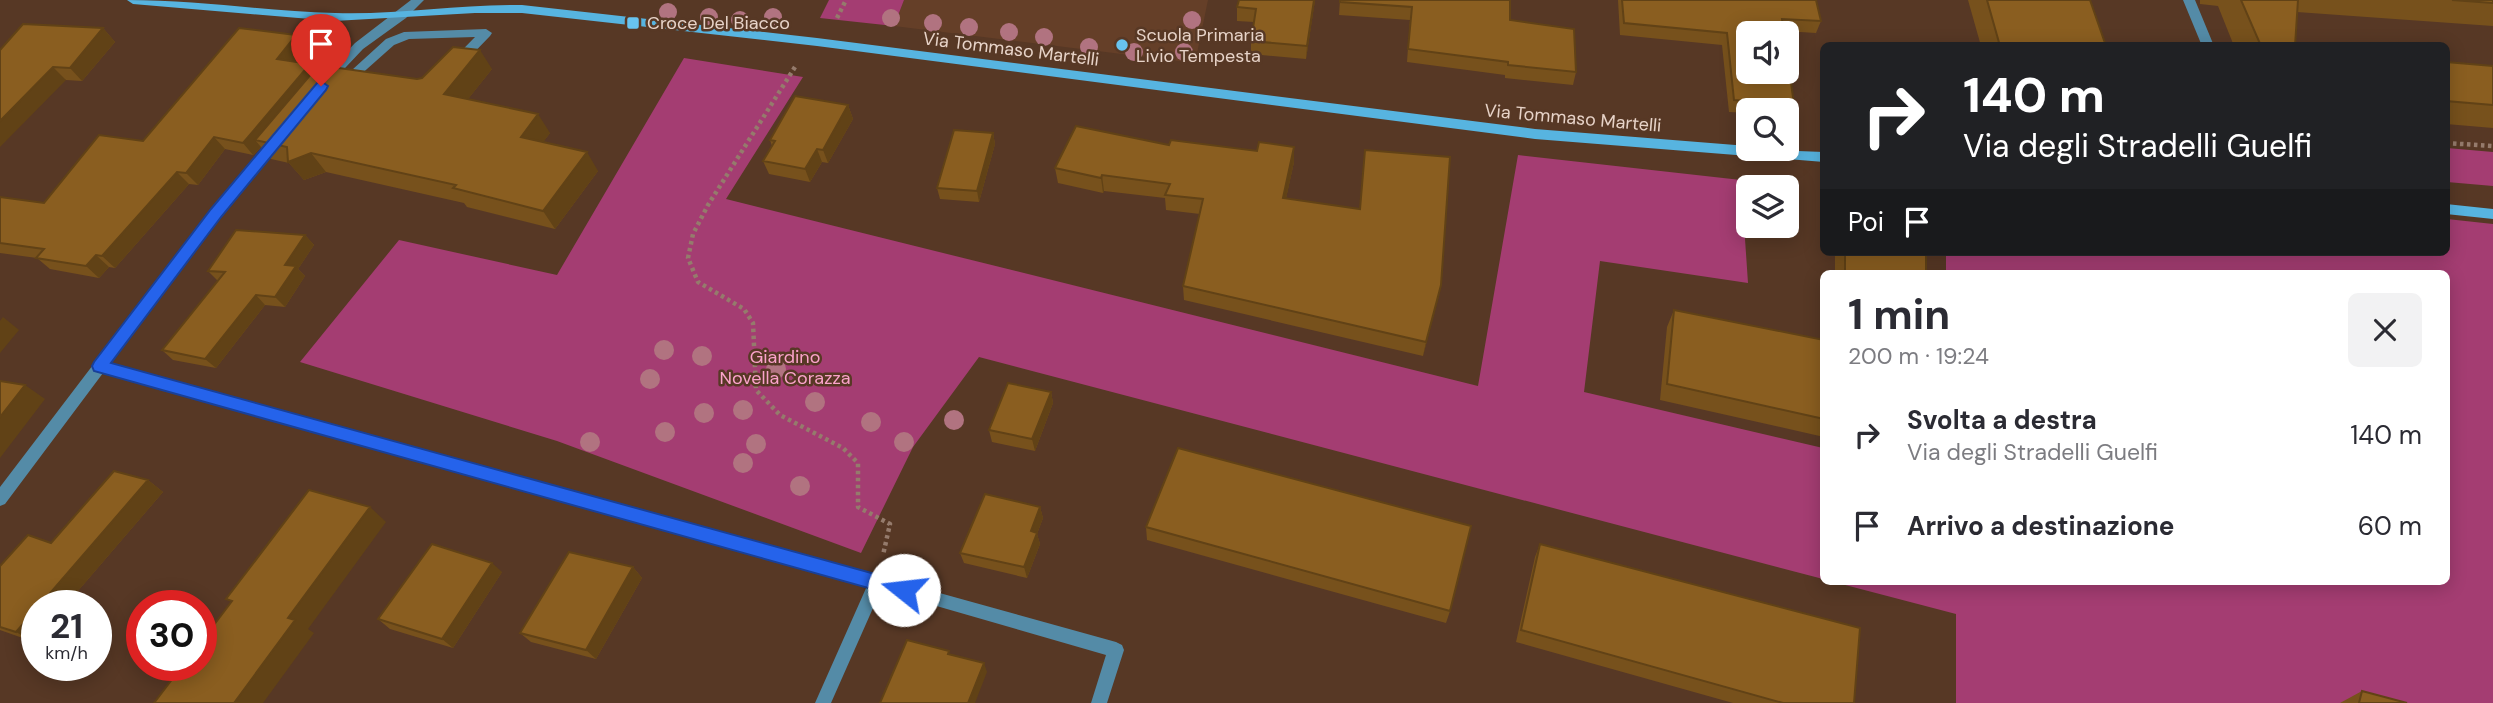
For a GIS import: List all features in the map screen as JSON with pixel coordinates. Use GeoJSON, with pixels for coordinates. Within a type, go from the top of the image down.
{"type":"FeatureCollection","features":[{"type":"Feature","properties":{"kind":"main road","name":"Via Tommaso Martelli"},"geometry":{"type":"LineString","coordinates":[[133,0],[334,17],[493,8],[522,9],[817,42],[1535,134],[1820,157]]}},
{"type":"Feature","properties":{"kind":"main road"},"geometry":{"type":"LineString","coordinates":[[2450,209],[2493,214]]}},
{"type":"Feature","properties":{"kind":"street"},"geometry":{"type":"LineString","coordinates":[[313,97],[359,46],[418,0]]}},
{"type":"Feature","properties":{"kind":"street"},"geometry":{"type":"LineString","coordinates":[[2189,0],[2206,42]]}},
{"type":"Feature","properties":{"kind":"street"},"geometry":{"type":"LineString","coordinates":[[486,33],[429,92],[346,80],[390,42],[408,34],[486,33]]}},
{"type":"Feature","properties":{"kind":"street"},"geometry":{"type":"LineString","coordinates":[[0,499],[216,213],[286,129]]}},
{"type":"Feature","properties":{"kind":"street"},"geometry":{"type":"LineString","coordinates":[[100,366],[1116,650],[1099,703]]}},
{"type":"Feature","properties":{"kind":"street"},"geometry":{"type":"LineString","coordinates":[[823,703],[877,582]]}},
{"type":"Feature","properties":{"kind":"path"},"geometry":{"type":"LineString","coordinates":[[836,22],[846,0]]}},
{"type":"Feature","properties":{"kind":"path"},"geometry":{"type":"LineString","coordinates":[[795,67],[709,205],[693,234],[688,258],[698,282],[744,309],[753,323],[756,390],[780,415],[844,448],[858,463],[858,507],[890,524],[877,582]]}},
{"type":"Feature","properties":{"kind":"path"},"geometry":{"type":"LineString","coordinates":[[2450,142],[2493,146]]}},
{"type":"Feature","properties":{"kind":"shaded area","name":"Scuola Primaria Livio Tempesta"},"geometry":{"type":"Polygon","coordinates":[[[904,0],[1208,0],[1195,63],[894,26],[904,0]]]}},
{"type":"Feature","properties":{"kind":"green space"},"geometry":{"type":"Polygon","coordinates":[[[829,0],[904,0],[894,26],[820,18],[829,0]]]}},
{"type":"Feature","properties":{"kind":"green space","name":"Giardino Novella Corazza"},"geometry":{"type":"Polygon","coordinates":[[[684,58],[803,77],[726,199],[1478,386],[1518,155],[1736,179],[1736,238],[1745,238],[1748,283],[1600,261],[1584,392],[1820,447],[1820,578],[979,357],[913,447],[861,553],[557,441],[300,362],[399,240],[557,275],[684,58]]]}},
{"type":"Feature","properties":{"kind":"green space"},"geometry":{"type":"Polygon","coordinates":[[[2450,148],[2493,152],[2493,186],[2450,182],[2450,148]]]}},
{"type":"Feature","properties":{"kind":"green space"},"geometry":{"type":"Polygon","coordinates":[[[2450,219],[2493,224],[2493,703],[1956,703],[1956,614],[1845,585],[2450,585],[2450,270],[1946,270],[1946,256],[2450,256],[2450,219]]]}},
{"type":"Feature","properties":{"kind":"building"},"geometry":{"type":"Polygon","coordinates":[[[1239,0],[1314,0],[1307,46],[1251,41],[1256,9],[1237,7],[1239,0]]]}},
{"type":"Feature","properties":{"kind":"building"},"geometry":{"type":"Polygon","coordinates":[[[1340,0],[1510,0],[1510,20],[1574,29],[1576,72],[1508,65],[1508,62],[1408,49],[1412,7],[1340,0]]]}},
{"type":"Feature","properties":{"kind":"building"},"geometry":{"type":"Polygon","coordinates":[[[1622,0],[1816,0],[1821,21],[1736,21],[1736,84],[1791,84],[1793,98],[1736,98],[1736,100],[1727,33],[1624,23],[1622,0]]]}},
{"type":"Feature","properties":{"kind":"building"},"geometry":{"type":"Polygon","coordinates":[[[1987,0],[2090,0],[2105,42],[1999,42],[1987,0]]]}},
{"type":"Feature","properties":{"kind":"building"},"geometry":{"type":"Polygon","coordinates":[[[2241,0],[2298,0],[2295,42],[2259,42],[2241,0]]]}},
{"type":"Feature","properties":{"kind":"building"},"geometry":{"type":"Polygon","coordinates":[[[2452,0],[2493,0],[2493,3],[2452,0]]]}},
{"type":"Feature","properties":{"kind":"building"},"geometry":{"type":"Polygon","coordinates":[[[23,24],[103,28],[70,68],[53,67],[0,121],[0,50],[23,24]]]}},
{"type":"Feature","properties":{"kind":"building"},"geometry":{"type":"Polygon","coordinates":[[[239,28],[296,35],[277,59],[310,64],[243,143],[214,137],[186,173],[177,172],[102,256],[96,255],[86,266],[36,258],[44,249],[0,243],[0,197],[44,203],[99,135],[143,141],[239,28]]]}},
{"type":"Feature","properties":{"kind":"building"},"geometry":{"type":"Polygon","coordinates":[[[453,47],[480,50],[444,94],[538,114],[521,137],[587,152],[543,211],[453,188],[456,185],[311,153],[288,162],[287,147],[255,140],[323,60],[332,67],[417,79],[422,78],[453,47]]]}},
{"type":"Feature","properties":{"kind":"building"},"geometry":{"type":"Polygon","coordinates":[[[2450,62],[2493,66],[2493,105],[2450,101],[2450,62]]]}},
{"type":"Feature","properties":{"kind":"building"},"geometry":{"type":"Polygon","coordinates":[[[795,96],[848,105],[823,150],[817,149],[805,169],[763,161],[775,141],[770,140],[795,96]]]}},
{"type":"Feature","properties":{"kind":"building"},"geometry":{"type":"Polygon","coordinates":[[[1076,126],[1169,145],[1171,140],[1257,151],[1259,142],[1294,147],[1283,198],[1360,209],[1365,150],[1450,157],[1441,285],[1426,342],[1183,286],[1203,199],[1165,195],[1170,184],[1102,175],[1101,178],[1055,168],[1076,126]]]}},
{"type":"Feature","properties":{"kind":"building"},"geometry":{"type":"Polygon","coordinates":[[[954,130],[993,133],[977,191],[937,188],[954,130]]]}},
{"type":"Feature","properties":{"kind":"building"},"geometry":{"type":"Polygon","coordinates":[[[236,230],[305,235],[285,265],[296,266],[275,297],[256,295],[205,359],[162,350],[225,272],[208,271],[236,230]]]}},
{"type":"Feature","properties":{"kind":"building"},"geometry":{"type":"Polygon","coordinates":[[[1845,256],[1926,256],[1926,270],[1845,270],[1845,256]]]}},
{"type":"Feature","properties":{"kind":"building"},"geometry":{"type":"Polygon","coordinates":[[[1674,310],[1820,339],[1820,418],[1667,384],[1674,310]]]}},
{"type":"Feature","properties":{"kind":"building"},"geometry":{"type":"Polygon","coordinates":[[[0,381],[25,385],[0,417],[0,381]]]}},
{"type":"Feature","properties":{"kind":"building"},"geometry":{"type":"Polygon","coordinates":[[[1008,383],[1051,392],[1032,439],[989,430],[1008,383]]]}},
{"type":"Feature","properties":{"kind":"building"},"geometry":{"type":"Polygon","coordinates":[[[1178,448],[1471,526],[1450,611],[1146,527],[1178,448]]]}},
{"type":"Feature","properties":{"kind":"building"},"geometry":{"type":"Polygon","coordinates":[[[114,471],[148,480],[53,590],[21,590],[21,626],[16,632],[0,627],[0,566],[28,535],[51,543],[114,471]]]}},
{"type":"Feature","properties":{"kind":"building"},"geometry":{"type":"Polygon","coordinates":[[[309,490],[370,507],[288,618],[295,620],[234,703],[154,703],[171,681],[217,681],[217,621],[232,601],[226,599],[309,490]]]}},
{"type":"Feature","properties":{"kind":"building"},"geometry":{"type":"Polygon","coordinates":[[[985,494],[1040,507],[1031,531],[1037,533],[1024,567],[960,553],[985,494]]]}},
{"type":"Feature","properties":{"kind":"building"},"geometry":{"type":"Polygon","coordinates":[[[432,544],[492,563],[442,639],[378,619],[432,544]]]}},
{"type":"Feature","properties":{"kind":"building"},"geometry":{"type":"Polygon","coordinates":[[[1540,544],[1860,628],[1854,703],[1783,703],[1521,630],[1540,544]]]}},
{"type":"Feature","properties":{"kind":"building"},"geometry":{"type":"Polygon","coordinates":[[[569,552],[633,567],[586,650],[520,633],[569,552]]]}},
{"type":"Feature","properties":{"kind":"building"},"geometry":{"type":"Polygon","coordinates":[[[907,640],[984,663],[968,703],[880,703],[907,640]]]}},
{"type":"Feature","properties":{"kind":"building"},"geometry":{"type":"Polygon","coordinates":[[[2362,691],[2407,703],[2359,703],[2362,691]]]}},
{"type":"Feature","properties":{"kind":"place","name":"Croce Del Biacco"},"geometry":{"type":"Point","coordinates":[633,23]}},
{"type":"Feature","properties":{"kind":"place","name":"Scuola Primaria Livio Tempesta"},"geometry":{"type":"Point","coordinates":[1122,45]}},
{"type":"Feature","properties":{"kind":"route"},"geometry":{"type":"LineString","coordinates":[[321,86],[216,213],[100,366],[904,590]]}}]}
